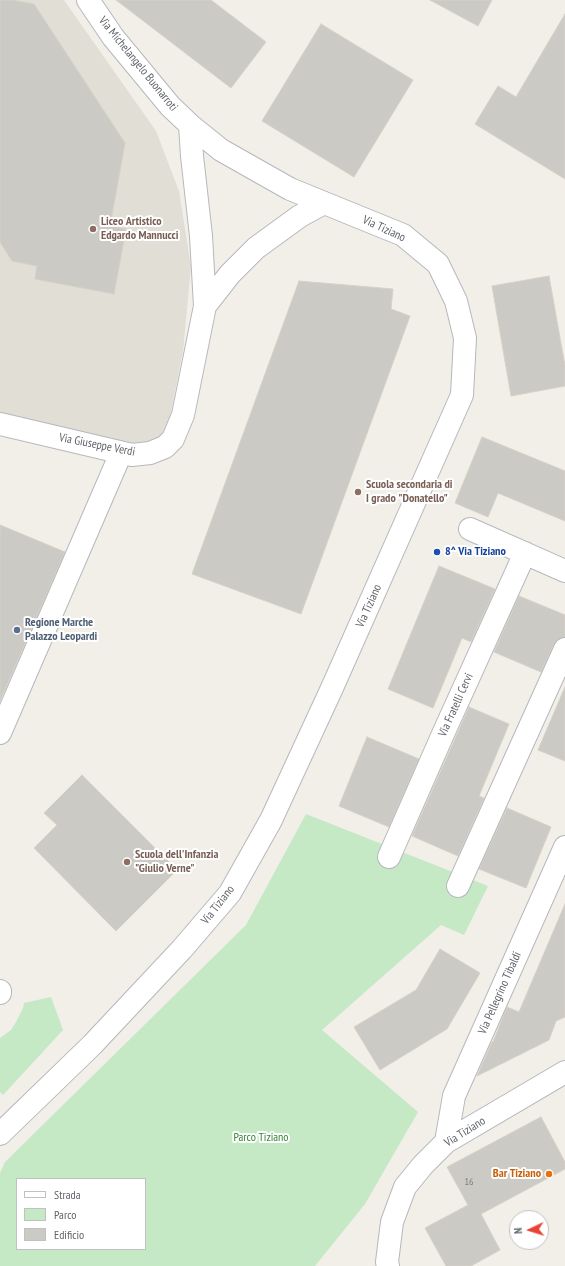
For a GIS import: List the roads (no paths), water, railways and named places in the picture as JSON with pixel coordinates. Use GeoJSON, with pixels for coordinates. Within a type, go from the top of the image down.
{"type":"FeatureCollection","features":[{"type":"Feature","properties":{"kind":"street","name":"Via Michelangelo Buonarroti"},"geometry":{"type":"LineString","coordinates":[[88,0],[113,37],[170,106],[190,125]]}},
{"type":"Feature","properties":{"kind":"street","name":"Via Tiziano"},"geometry":{"type":"LineString","coordinates":[[0,1134],[92,1045],[182,949],[230,893],[271,820],[342,667],[462,395],[466,338],[456,301],[438,264],[403,235],[290,189],[221,150],[190,125]]}},
{"type":"Feature","properties":{"kind":"street","name":"Via Giuseppe Verdi"},"geometry":{"type":"LineString","coordinates":[[0,424],[132,455],[150,453],[165,447],[173,439],[183,415],[205,306],[201,236],[190,125]]}},
{"type":"Feature","properties":{"kind":"street","name":"Via Giuseppe Verdi"},"geometry":{"type":"LineString","coordinates":[[205,306],[230,274],[256,248],[300,216],[324,203]]}},
{"type":"Feature","properties":{"kind":"street"},"geometry":{"type":"LineString","coordinates":[[0,733],[121,453]]}},
{"type":"Feature","properties":{"kind":"street"},"geometry":{"type":"LineString","coordinates":[[470,529],[565,571]]}},
{"type":"Feature","properties":{"kind":"street","name":"Via Fratelli Cervi"},"geometry":{"type":"LineString","coordinates":[[389,857],[446,727],[525,554]]}},
{"type":"Feature","properties":{"kind":"street"},"geometry":{"type":"LineString","coordinates":[[458,886],[565,649]]}},
{"type":"Feature","properties":{"kind":"street","name":"Via Pellegrino Tibaldi"},"geometry":{"type":"LineString","coordinates":[[446,1142],[454,1096],[565,847]]}},
{"type":"Feature","properties":{"kind":"street","name":"Via Tiziano"},"geometry":{"type":"LineString","coordinates":[[388,1266],[387,1262],[392,1222],[405,1187],[423,1164],[446,1142],[565,1072]]}},
{"type":"Feature","properties":{"kind":"place","name":"Liceo Artistico Edgardo Mannucci"},"geometry":{"type":"Point","coordinates":[93,229]}},
{"type":"Feature","properties":{"kind":"place","name":"Scuola secondaria di I grado \"Donatello\""},"geometry":{"type":"Point","coordinates":[358,492]}},
{"type":"Feature","properties":{"kind":"place","name":"8^ Via Tiziano"},"geometry":{"type":"Point","coordinates":[437,552]}},
{"type":"Feature","properties":{"kind":"place","name":"Regione Marche Palazzo Leopardi"},"geometry":{"type":"Point","coordinates":[17,630]}},
{"type":"Feature","properties":{"kind":"place","name":"Scuola dell'Infanzia \"Giulio Verne\""},"geometry":{"type":"Point","coordinates":[127,862]}},
{"type":"Feature","properties":{"kind":"place","name":"Bar Tiziano"},"geometry":{"type":"Point","coordinates":[549,1174]}},
{"type":"Feature","properties":{"kind":"park label","name":"Parco Tiziano"},"geometry":{"type":"Point","coordinates":[261,1138]}}]}
